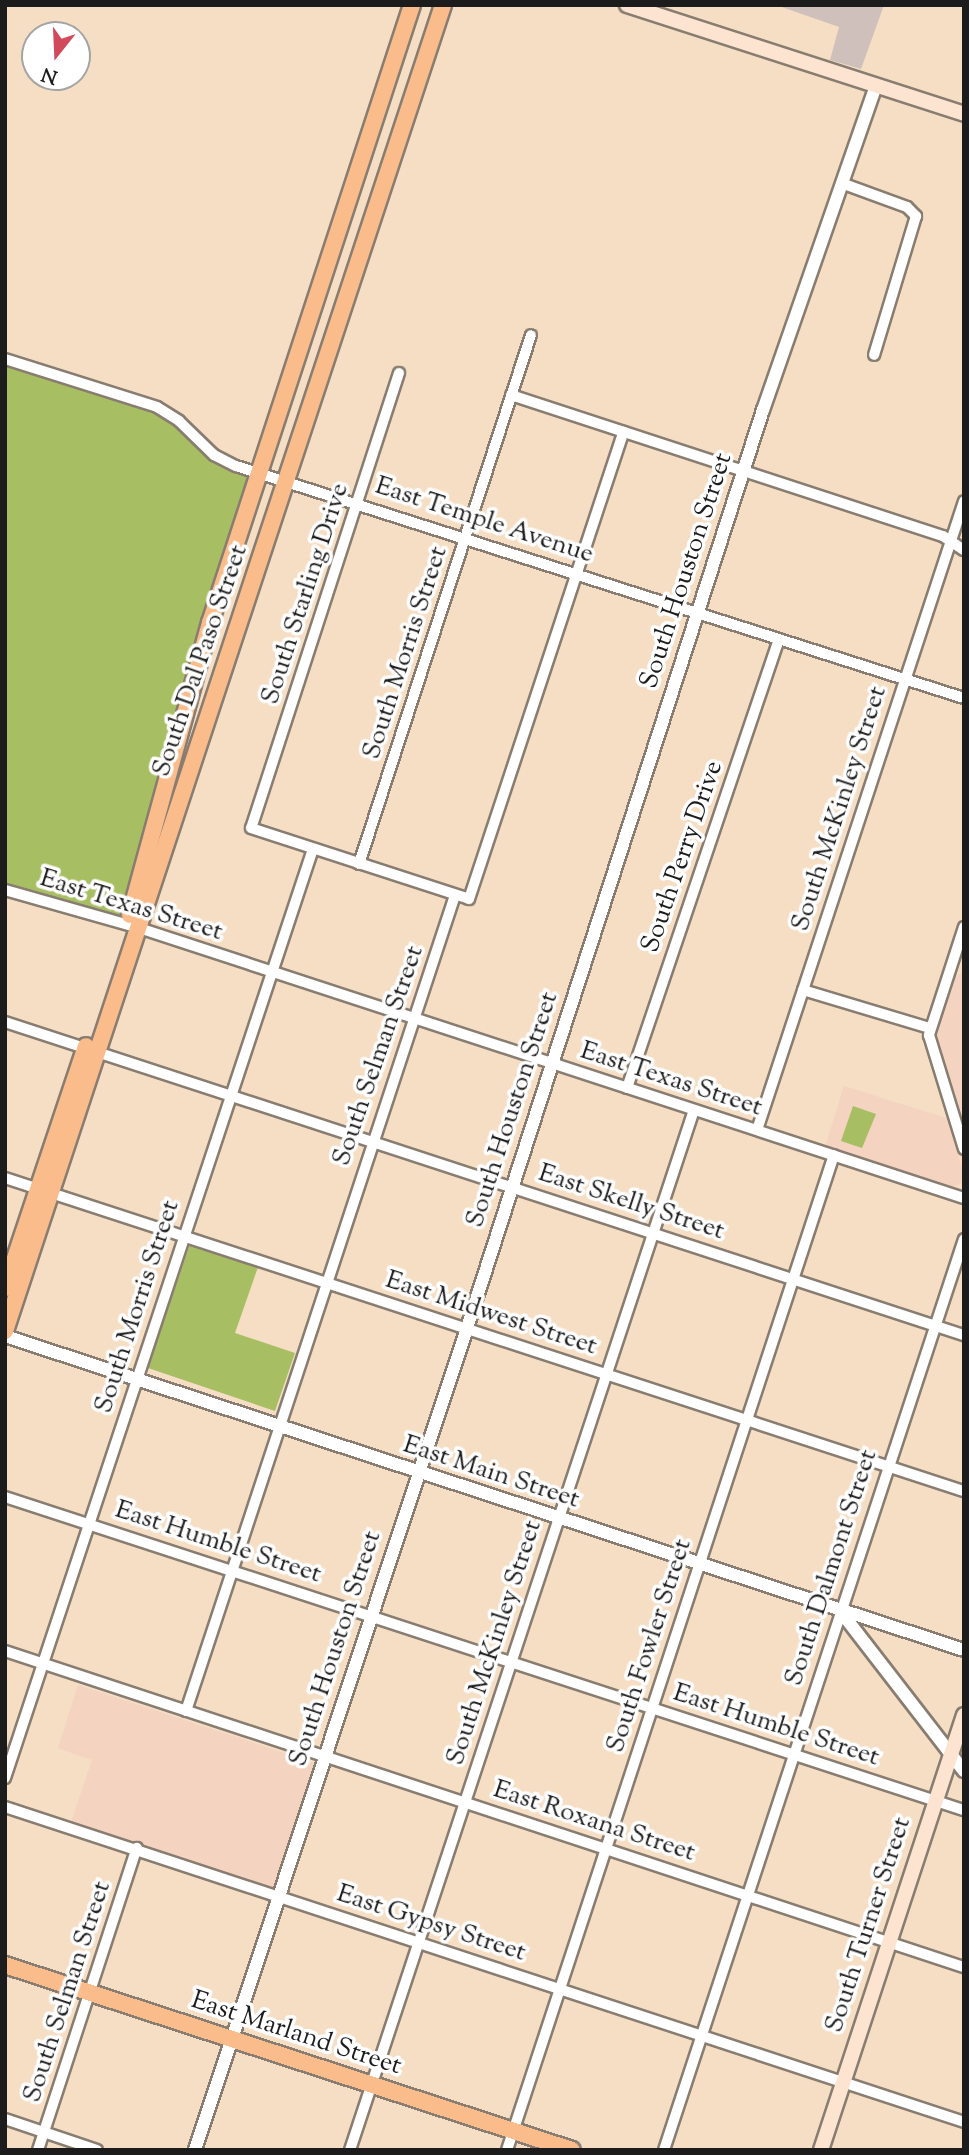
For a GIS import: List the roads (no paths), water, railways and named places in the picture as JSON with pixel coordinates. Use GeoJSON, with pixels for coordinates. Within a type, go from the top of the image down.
{"type":"FeatureCollection","features":[{"type":"Feature","properties":{"kind":"main road","name":"South Dal Paso Street"},"geometry":{"type":"LineString","coordinates":[[131,926],[210,623],[412,5]]}},
{"type":"Feature","properties":{"kind":"main road","name":"South Dal Paso Street"},"geometry":{"type":"LineString","coordinates":[[5,1334],[44,1191],[90,1050],[287,480],[443,5]]}},
{"type":"Feature","properties":{"kind":"main road"},"geometry":{"type":"LineString","coordinates":[[627,5],[964,114]]}},
{"type":"Feature","properties":{"kind":"main road"},"geometry":{"type":"LineString","coordinates":[[383,93],[411,103]]}},
{"type":"Feature","properties":{"kind":"main road"},"geometry":{"type":"LineString","coordinates":[[328,261],[356,270]]}},
{"type":"Feature","properties":{"kind":"main road","name":"South Dal Paso Street"},"geometry":{"type":"LineString","coordinates":[[5,1288],[44,1191]]}},
{"type":"Feature","properties":{"kind":"main road","name":"South Turner Street"},"geometry":{"type":"LineString","coordinates":[[821,2150],[964,1715]]}},
{"type":"Feature","properties":{"kind":"main road","name":"East Marland Street"},"geometry":{"type":"LineString","coordinates":[[5,1965],[572,2150]]}},
{"type":"Feature","properties":{"kind":"street","name":"South Houston Street"},"geometry":{"type":"LineString","coordinates":[[195,2150],[467,1328],[743,470],[876,85]]}},
{"type":"Feature","properties":{"kind":"street"},"geometry":{"type":"LineString","coordinates":[[844,184],[907,207],[916,216],[874,355]]}},
{"type":"Feature","properties":{"kind":"street","name":"South Morris Street"},"geometry":{"type":"LineString","coordinates":[[359,864],[531,335]]}},
{"type":"Feature","properties":{"kind":"street","name":"East Temple Avenue"},"geometry":{"type":"LineString","coordinates":[[5,359],[157,407],[214,454],[259,474],[287,480],[577,572],[964,698]]}},
{"type":"Feature","properties":{"kind":"street","name":"South Starling Drive"},"geometry":{"type":"LineString","coordinates":[[313,849],[251,828],[399,373]]}},
{"type":"Feature","properties":{"kind":"street"},"geometry":{"type":"LineString","coordinates":[[511,395],[943,536],[964,550]]}},
{"type":"Feature","properties":{"kind":"street"},"geometry":{"type":"LineString","coordinates":[[313,849],[469,900],[623,432]]}},
{"type":"Feature","properties":{"kind":"street","name":"South McKinley Street"},"geometry":{"type":"LineString","coordinates":[[757,1130],[964,501]]}},
{"type":"Feature","properties":{"kind":"street","name":"South Perry Drive"},"geometry":{"type":"LineString","coordinates":[[627,1088],[779,639]]}},
{"type":"Feature","properties":{"kind":"street","name":"South Morris Street"},"geometry":{"type":"LineString","coordinates":[[5,1778],[313,849]]}},
{"type":"Feature","properties":{"kind":"street","name":"East Texas Street"},"geometry":{"type":"LineString","coordinates":[[5,890],[131,926],[964,1198]]}},
{"type":"Feature","properties":{"kind":"street","name":"South Selman Street"},"geometry":{"type":"LineString","coordinates":[[186,1712],[277,1426],[455,895]]}},
{"type":"Feature","properties":{"kind":"street"},"geometry":{"type":"LineString","coordinates":[[964,927],[930,1028],[964,1149]]}},
{"type":"Feature","properties":{"kind":"street"},"geometry":{"type":"LineString","coordinates":[[952,964],[964,958]]}},
{"type":"Feature","properties":{"kind":"street"},"geometry":{"type":"LineString","coordinates":[[803,990],[930,1028]]}},
{"type":"Feature","properties":{"kind":"street","name":"East Skelly Street"},"geometry":{"type":"LineString","coordinates":[[5,1022],[964,1335]]}},
{"type":"Feature","properties":{"kind":"street","name":"South McKinley Street"},"geometry":{"type":"LineString","coordinates":[[350,2150],[694,1110]]}},
{"type":"Feature","properties":{"kind":"street","name":"South Fowler Street"},"geometry":{"type":"LineString","coordinates":[[507,2150],[834,1155]]}},
{"type":"Feature","properties":{"kind":"street","name":"East Midwest Street"},"geometry":{"type":"LineString","coordinates":[[5,1178],[964,1491]]}},
{"type":"Feature","properties":{"kind":"street","name":"South Dalmont Street"},"geometry":{"type":"LineString","coordinates":[[664,2150],[887,1466],[964,1239]]}},
{"type":"Feature","properties":{"kind":"street","name":"East Main Street"},"geometry":{"type":"LineString","coordinates":[[5,1334],[136,1380],[964,1650]]}},
{"type":"Feature","properties":{"kind":"street","name":"East Humble Street"},"geometry":{"type":"LineString","coordinates":[[5,1497],[964,1810]]}},
{"type":"Feature","properties":{"kind":"street"},"geometry":{"type":"LineString","coordinates":[[841,1612],[964,1771]]}},
{"type":"Feature","properties":{"kind":"street","name":"East Roxana Street"},"geometry":{"type":"LineString","coordinates":[[5,1651],[964,1967]]}},
{"type":"Feature","properties":{"kind":"street","name":"East Gypsy Street"},"geometry":{"type":"LineString","coordinates":[[5,1807],[137,1848],[964,2122]]}},
{"type":"Feature","properties":{"kind":"street","name":"South Selman Street"},"geometry":{"type":"LineString","coordinates":[[38,2150],[137,1848]]}},
{"type":"Feature","properties":{"kind":"street"},"geometry":{"type":"LineString","coordinates":[[5,2119],[97,2150]]}}]}
